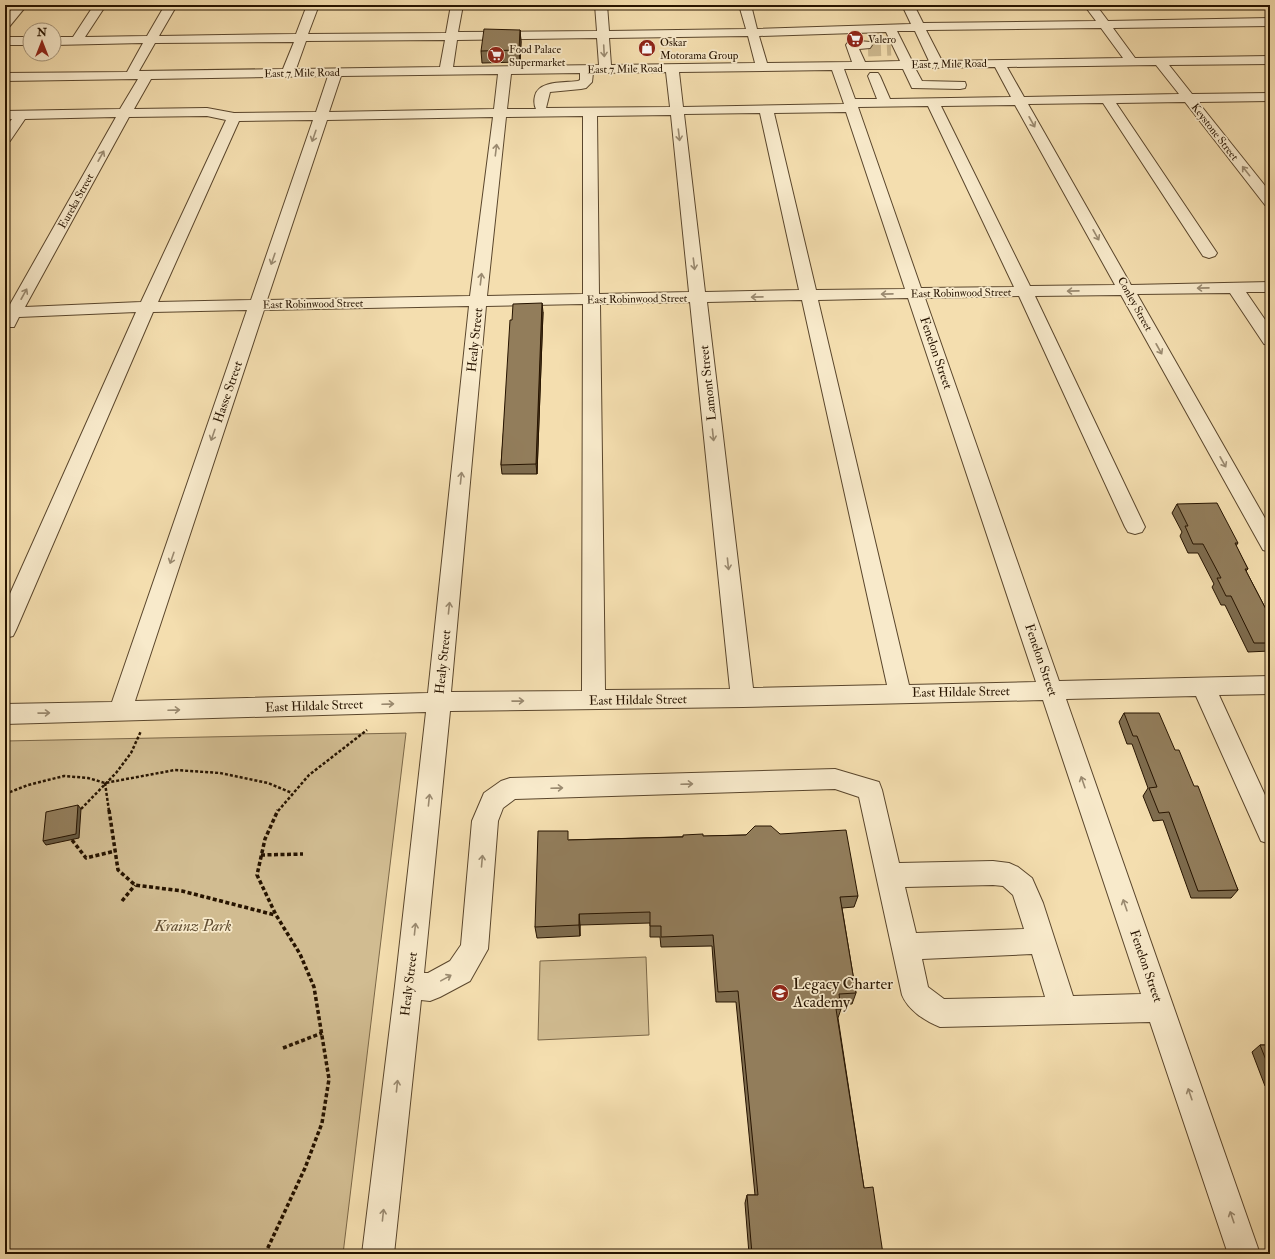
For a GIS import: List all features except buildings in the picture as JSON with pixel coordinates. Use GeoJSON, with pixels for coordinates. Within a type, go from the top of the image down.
{"type":"FeatureCollection","features":[{"type":"Feature","properties":{"kind":"street"},"geometry":{"type":"LineString","coordinates":[[5,25],[21,5]]}},
{"type":"Feature","properties":{"kind":"street"},"geometry":{"type":"LineString","coordinates":[[76,40],[100,5]]}},
{"type":"Feature","properties":{"kind":"street"},"geometry":{"type":"LineString","coordinates":[[131,75],[171,5]]}},
{"type":"Feature","properties":{"kind":"street"},"geometry":{"type":"LineString","coordinates":[[288,73],[313,5]]}},
{"type":"Feature","properties":{"kind":"street"},"geometry":{"type":"LineString","coordinates":[[446,71],[457,5]]}},
{"type":"Feature","properties":{"kind":"street"},"geometry":{"type":"LineString","coordinates":[[601,5],[605,69]]}},
{"type":"Feature","properties":{"kind":"street"},"geometry":{"type":"LineString","coordinates":[[745,5],[762,67]]}},
{"type":"Feature","properties":{"kind":"street"},"geometry":{"type":"LineString","coordinates":[[908,5],[937,64]]}},
{"type":"Feature","properties":{"kind":"street"},"geometry":{"type":"LineString","coordinates":[[1090,5],[1132,62]]}},
{"type":"Feature","properties":{"kind":"street"},"geometry":{"type":"LineString","coordinates":[[1190,10],[1202,23]]}},
{"type":"Feature","properties":{"kind":"street"},"geometry":{"type":"LineString","coordinates":[[62,41],[804,32],[919,27],[1270,22]]}},
{"type":"Feature","properties":{"kind":"street"},"geometry":{"type":"LineString","coordinates":[[890,28],[895,49],[907,65],[917,85],[960,85]]}},
{"type":"Feature","properties":{"kind":"street"},"geometry":{"type":"LineString","coordinates":[[5,41],[22,41]]}},
{"type":"Feature","properties":{"kind":"street"},"geometry":{"type":"LineString","coordinates":[[852,59],[868,49]]}},
{"type":"Feature","properties":{"kind":"street"},"geometry":{"type":"LineString","coordinates":[[895,49],[929,49]]}},
{"type":"Feature","properties":{"kind":"street","name":"East 7 Mile Road"},"geometry":{"type":"LineString","coordinates":[[5,76],[762,67],[852,59],[907,65],[1270,60]]}},
{"type":"Feature","properties":{"kind":"street","name":"Fenelon Street"},"geometry":{"type":"LineString","coordinates":[[852,59],[851,106],[1244,1254]]}},
{"type":"Feature","properties":{"kind":"street","name":"Keystone Street"},"geometry":{"type":"LineString","coordinates":[[1159,61],[1270,202]]}},
{"type":"Feature","properties":{"kind":"street","name":"Conley Street"},"geometry":{"type":"LineString","coordinates":[[999,64],[1270,545]]}},
{"type":"Feature","properties":{"kind":"street","name":"Lamont Street"},"geometry":{"type":"LineString","coordinates":[[672,68],[743,698]]}},
{"type":"Feature","properties":{"kind":"street"},"geometry":{"type":"LineString","coordinates":[[541,106],[543,90],[548,88],[581,85],[586,82],[587,69]]}},
{"type":"Feature","properties":{"kind":"street","name":"Healy Street"},"geometry":{"type":"LineString","coordinates":[[378,1254],[409,986],[439,702],[478,301],[505,70]]}},
{"type":"Feature","properties":{"kind":"street","name":"Hasse Street"},"geometry":{"type":"LineString","coordinates":[[120,711],[336,72]]}},
{"type":"Feature","properties":{"kind":"street","name":"Eureka Street"},"geometry":{"type":"LineString","coordinates":[[5,328],[9,313],[148,74]]}},
{"type":"Feature","properties":{"kind":"street"},"geometry":{"type":"LineString","coordinates":[[874,76],[885,103]]}},
{"type":"Feature","properties":{"kind":"street"},"geometry":{"type":"LineString","coordinates":[[5,115],[207,112],[234,117],[766,109],[851,106],[885,103],[1270,97]]}},
{"type":"Feature","properties":{"kind":"street"},"geometry":{"type":"LineString","coordinates":[[1107,99],[1209,253]]}},
{"type":"Feature","properties":{"kind":"street"},"geometry":{"type":"LineString","coordinates":[[933,102],[1025,292],[1135,527]]}},
{"type":"Feature","properties":{"kind":"street"},"geometry":{"type":"LineString","coordinates":[[766,109],[900,694]]}},
{"type":"Feature","properties":{"kind":"street"},"geometry":{"type":"LineString","coordinates":[[590,111],[594,700]]}},
{"type":"Feature","properties":{"kind":"street"},"geometry":{"type":"LineString","coordinates":[[5,138],[21,115]]}},
{"type":"Feature","properties":{"kind":"street"},"geometry":{"type":"LineString","coordinates":[[5,630],[147,307],[234,117]]}},
{"type":"Feature","properties":{"kind":"street","name":"East Robinwood Street"},"geometry":{"type":"LineString","coordinates":[[9,313],[147,307],[1270,287]]}},
{"type":"Feature","properties":{"kind":"street"},"geometry":{"type":"LineString","coordinates":[[1235,288],[1270,340]]}},
{"type":"Feature","properties":{"kind":"street","name":"East Hildale Street"},"geometry":{"type":"LineString","coordinates":[[5,714],[439,702],[743,698],[1270,685]]}},
{"type":"Feature","properties":{"kind":"street"},"geometry":{"type":"LineString","coordinates":[[1203,686],[1270,833]]}},
{"type":"Feature","properties":{"kind":"street"},"geometry":{"type":"LineString","coordinates":[[409,986],[430,987],[460,971],[474,949],[486,821],[493,801],[510,789],[835,779],[870,790],[916,995],[940,1013],[1160,1008]]}},
{"type":"Feature","properties":{"kind":"street"},"geometry":{"type":"LineString","coordinates":[[889,875],[993,873],[1010,875],[1023,888],[1030,903],[1063,1010]]}},
{"type":"Feature","properties":{"kind":"street"},"geometry":{"type":"LineString","coordinates":[[905,947],[1041,941]]}},
{"type":"Feature","properties":{"kind":"path"},"geometry":{"type":"LineString","coordinates":[[82,809],[116,773],[131,753],[143,725]]}},
{"type":"Feature","properties":{"kind":"path"},"geometry":{"type":"LineString","coordinates":[[265,1254],[305,1168],[322,1123],[329,1079],[314,987],[300,954],[276,915],[257,875],[265,839],[279,808],[309,775],[367,730]]}},
{"type":"Feature","properties":{"kind":"path"},"geometry":{"type":"LineString","coordinates":[[5,794],[28,785],[64,776],[88,778],[105,783],[175,770],[220,774],[268,783],[292,793]]}},
{"type":"Feature","properties":{"kind":"path"},"geometry":{"type":"LineString","coordinates":[[105,783],[118,870],[135,885],[188,893],[237,904],[276,915]]}},
{"type":"Feature","properties":{"kind":"path"},"geometry":{"type":"LineString","coordinates":[[72,840],[86,858],[115,851]]}},
{"type":"Feature","properties":{"kind":"path"},"geometry":{"type":"LineString","coordinates":[[261,855],[303,854]]}},
{"type":"Feature","properties":{"kind":"path"},"geometry":{"type":"LineString","coordinates":[[122,901],[135,885]]}},
{"type":"Feature","properties":{"kind":"path"},"geometry":{"type":"LineString","coordinates":[[284,1048],[322,1032]]}},
{"type":"Feature","properties":{"kind":"green space","name":"Krainz Park"},"geometry":{"type":"Polygon","coordinates":[[[406,733],[343,1254],[5,1254],[5,741],[406,733]]]}},
{"type":"Feature","properties":{"kind":"green space"},"geometry":{"type":"Polygon","coordinates":[[[646,957],[649,1035],[538,1040],[540,961],[646,957]]]}},
{"type":"Feature","properties":{"kind":"tunnel"},"geometry":{"type":"LineString","coordinates":[[868,50],[891,49]]}},
{"type":"Feature","properties":{"kind":"place","name":"Valero"},"geometry":{"type":"Point","coordinates":[855,39]}},
{"type":"Feature","properties":{"kind":"place","name":"Oskar Motorama Group"},"geometry":{"type":"Point","coordinates":[647,48]}},
{"type":"Feature","properties":{"kind":"place","name":"Food Palace Supermarket"},"geometry":{"type":"Point","coordinates":[496,55]}},
{"type":"Feature","properties":{"kind":"place","name":"Legacy Charter Academy"},"geometry":{"type":"Point","coordinates":[780,993]}}]}
